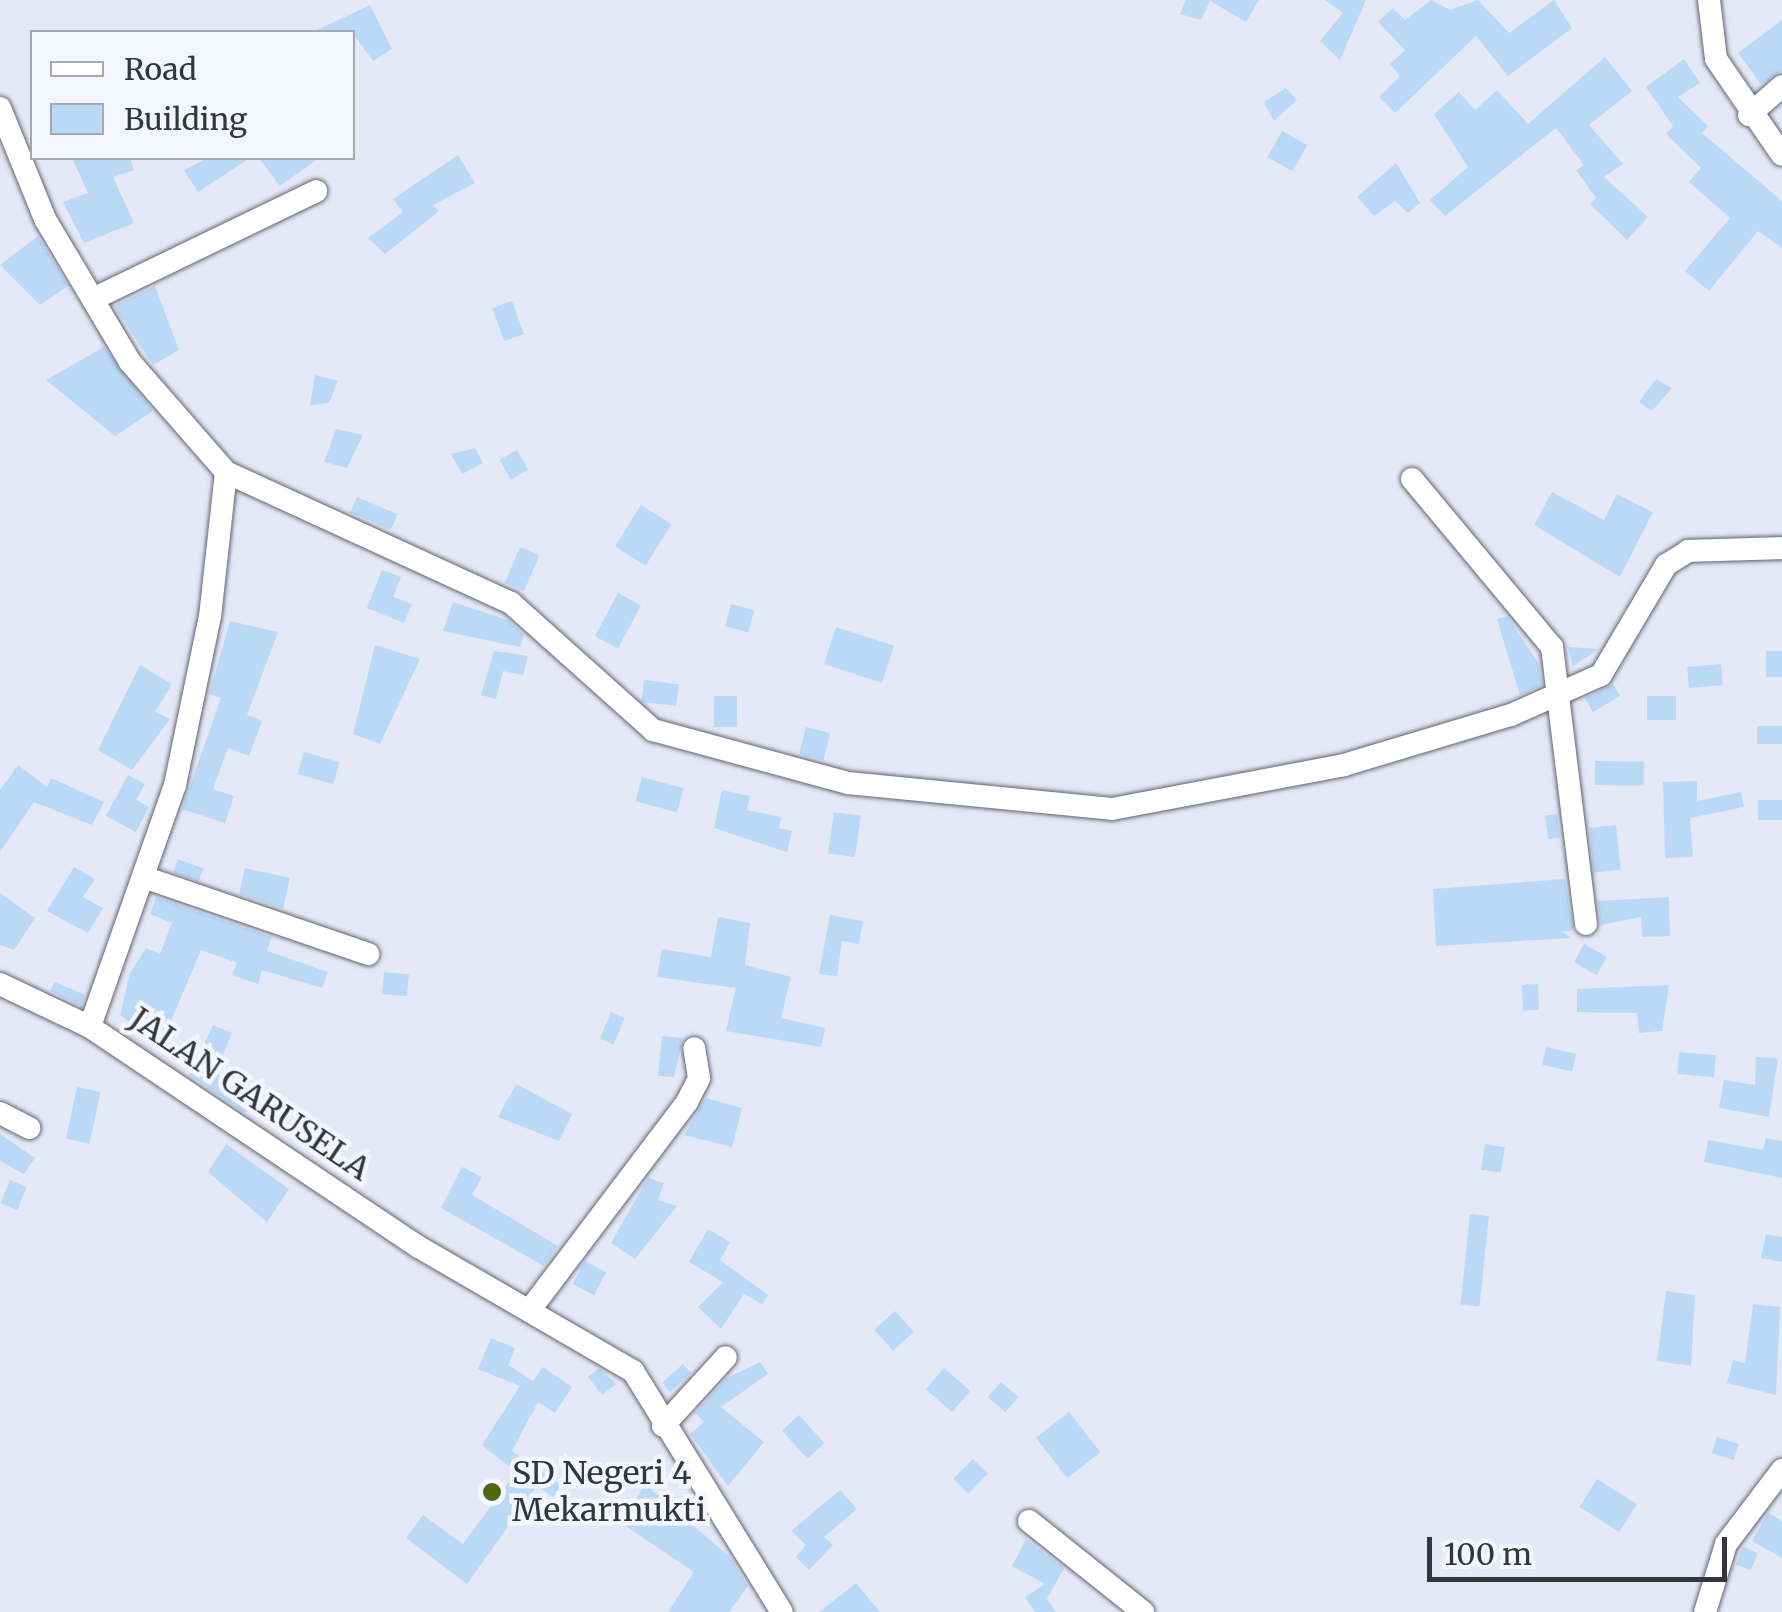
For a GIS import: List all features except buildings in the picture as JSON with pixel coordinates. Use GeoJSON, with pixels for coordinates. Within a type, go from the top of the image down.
{"type":"FeatureCollection","features":[{"type":"Feature","properties":{"kind":"street"},"geometry":{"type":"LineString","coordinates":[[1709,0],[1711,48],[1749,116],[1782,155]]}},
{"type":"Feature","properties":{"kind":"street"},"geometry":{"type":"LineString","coordinates":[[1749,116],[1782,86]]}},
{"type":"Feature","properties":{"kind":"street"},"geometry":{"type":"LineString","coordinates":[[0,108],[45,219],[93,299],[164,409],[226,472],[511,603],[652,730],[848,783],[1132,809],[1344,765],[1561,696],[1612,665],[1666,565],[1714,544],[1782,548]]}},
{"type":"Feature","properties":{"kind":"street"},"geometry":{"type":"LineString","coordinates":[[93,299],[316,191]]}},
{"type":"Feature","properties":{"kind":"street","name":"JALAN GARUSELA"},"geometry":{"type":"LineString","coordinates":[[226,472],[210,616],[146,878],[90,1027],[417,1246],[532,1308],[633,1372],[664,1426],[738,1530],[782,1612]]}},
{"type":"Feature","properties":{"kind":"street"},"geometry":{"type":"LineString","coordinates":[[1412,479],[1552,647],[1586,924]]}},
{"type":"Feature","properties":{"kind":"street"},"geometry":{"type":"LineString","coordinates":[[146,878],[368,954]]}},
{"type":"Feature","properties":{"kind":"street"},"geometry":{"type":"LineString","coordinates":[[0,984],[90,1027]]}},
{"type":"Feature","properties":{"kind":"street"},"geometry":{"type":"LineString","coordinates":[[532,1308],[687,1102],[699,1078],[694,1048]]}},
{"type":"Feature","properties":{"kind":"street"},"geometry":{"type":"LineString","coordinates":[[0,1114],[28,1128]]}},
{"type":"Feature","properties":{"kind":"street"},"geometry":{"type":"LineString","coordinates":[[664,1426],[726,1357]]}},
{"type":"Feature","properties":{"kind":"street"},"geometry":{"type":"LineString","coordinates":[[1705,1612],[1726,1544],[1782,1470]]}},
{"type":"Feature","properties":{"kind":"street"},"geometry":{"type":"LineString","coordinates":[[1029,1520],[1142,1612]]}},
{"type":"Feature","properties":{"kind":"place","name":"SD Negeri 4 Mekarmukti"},"geometry":{"type":"Point","coordinates":[492,1492]}}]}
